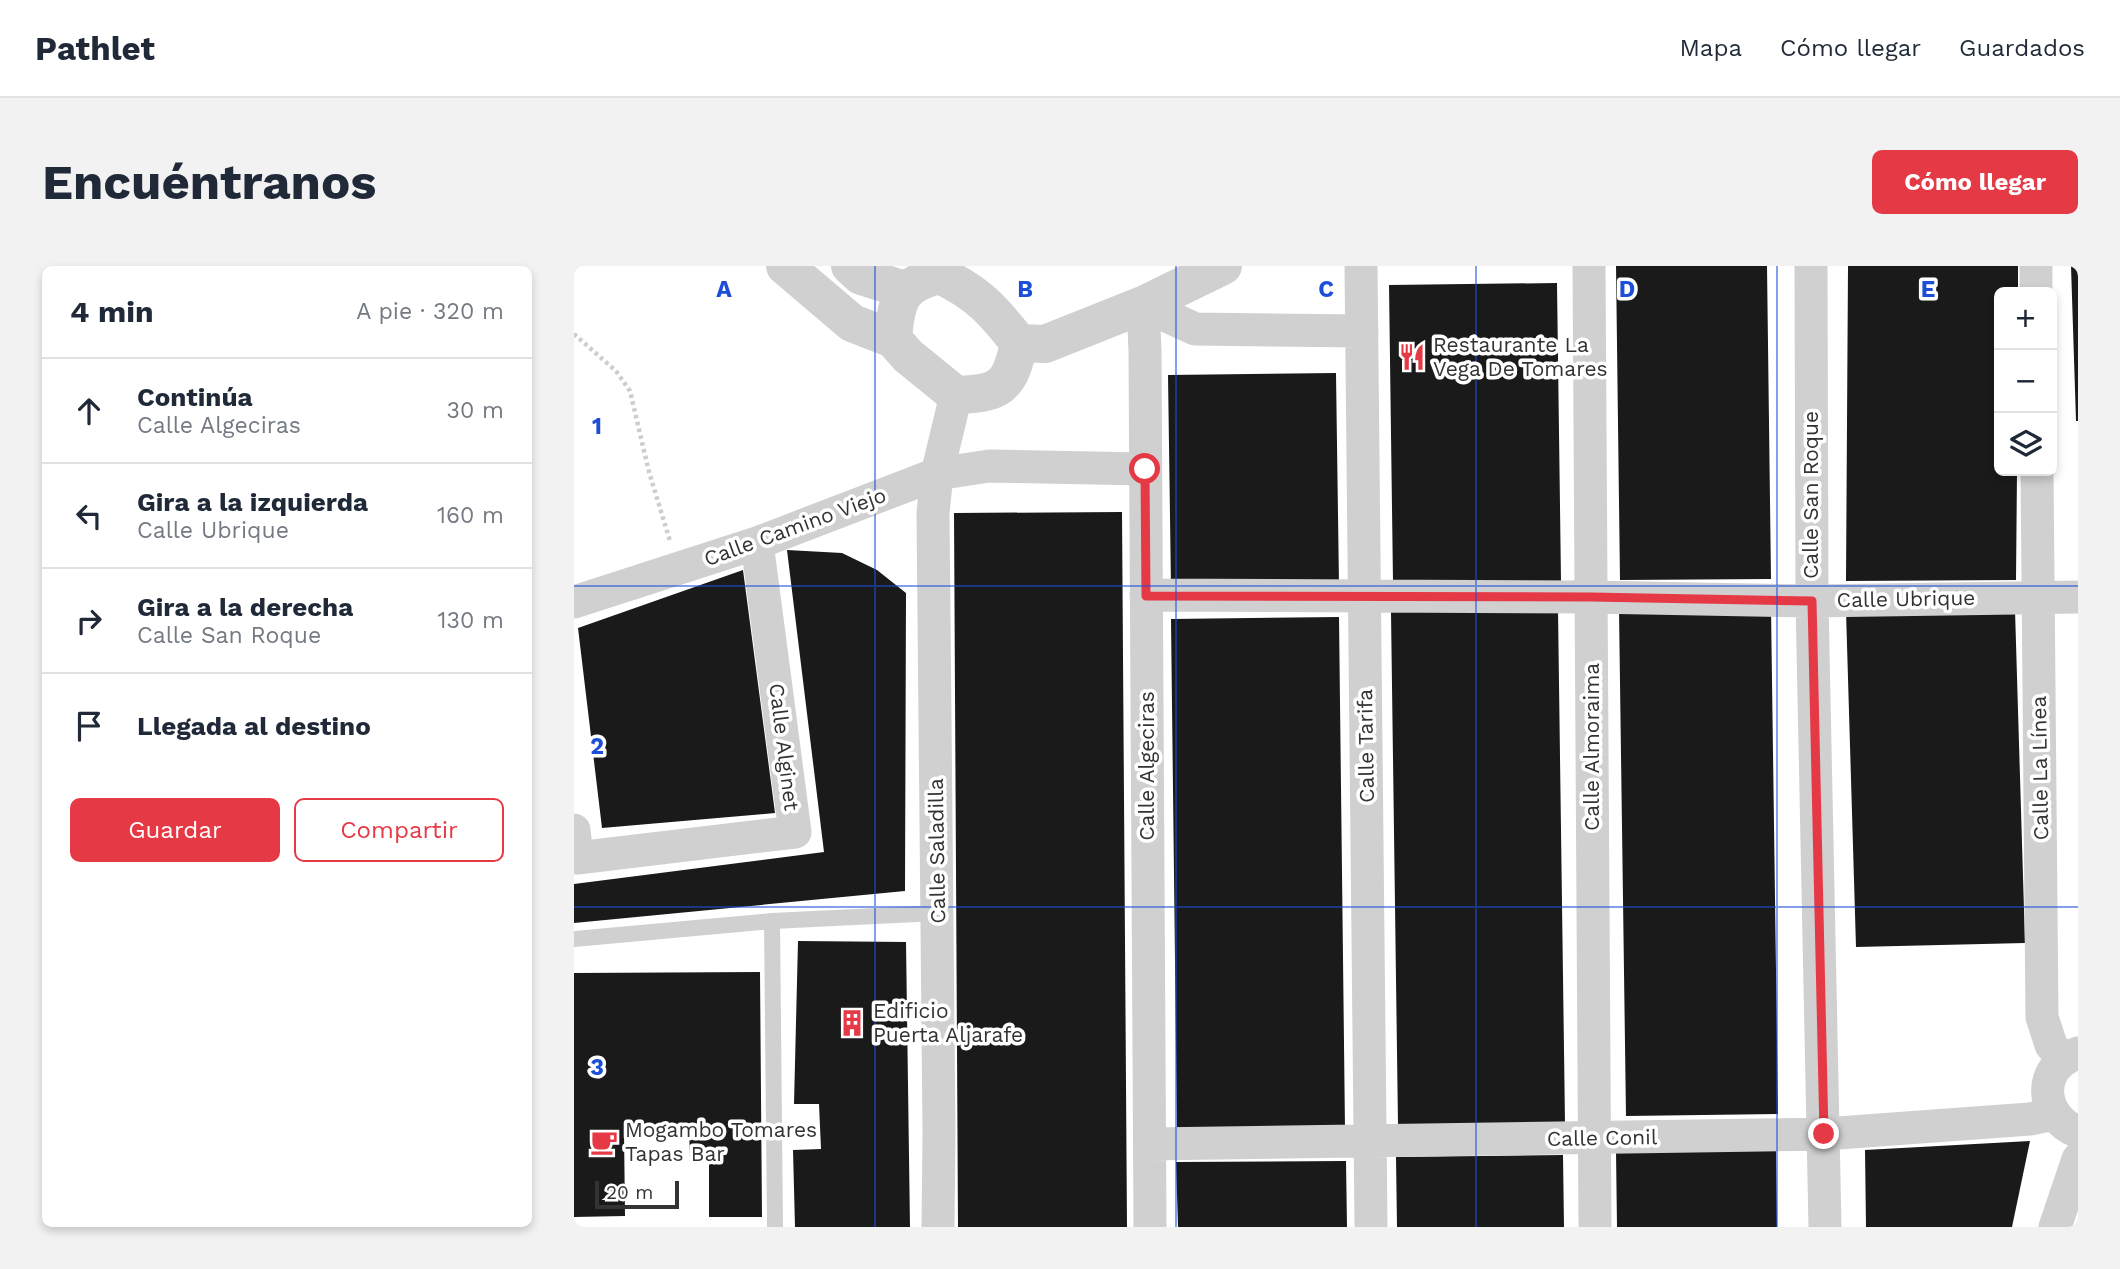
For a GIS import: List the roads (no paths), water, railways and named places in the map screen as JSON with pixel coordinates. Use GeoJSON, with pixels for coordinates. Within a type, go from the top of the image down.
{"type":"FeatureCollection","features":[{"type":"Feature","properties":{"kind":"street"},"geometry":{"type":"LineString","coordinates":[[785,266],[852,323],[893,339],[908,356],[956,395],[988,393],[1006,380],[1014,364],[1019,343]]}},
{"type":"Feature","properties":{"kind":"street"},"geometry":{"type":"LineString","coordinates":[[849,266],[861,276],[905,290]]}},
{"type":"Feature","properties":{"kind":"street"},"geometry":{"type":"LineString","coordinates":[[893,339],[895,312],[905,290],[939,270],[966,287],[997,315],[1019,343],[1045,344],[1143,305],[1223,266]]}},
{"type":"Feature","properties":{"kind":"street","name":"Calle Almoraima"},"geometry":{"type":"LineString","coordinates":[[1590,266],[1595,1227]]}},
{"type":"Feature","properties":{"kind":"street","name":"Calle San Roque"},"geometry":{"type":"LineString","coordinates":[[1811,266],[1812,601],[1825,1227]]}},
{"type":"Feature","properties":{"kind":"street"},"geometry":{"type":"LineString","coordinates":[[2036,266],[2036,287]]}},
{"type":"Feature","properties":{"kind":"street","name":"Calle Tarifa"},"geometry":{"type":"LineString","coordinates":[[1367,269],[1362,331],[1371,1227]]}},
{"type":"Feature","properties":{"kind":"street"},"geometry":{"type":"LineString","coordinates":[[1143,305],[1195,329],[1362,331]]}},
{"type":"Feature","properties":{"kind":"street","name":"Calle Algeciras"},"geometry":{"type":"LineString","coordinates":[[1143,305],[1150,1227]]}},
{"type":"Feature","properties":{"kind":"street"},"geometry":{"type":"LineString","coordinates":[[937,474],[956,395]]}},
{"type":"Feature","properties":{"kind":"street","name":"Calle Camino Viejo"},"geometry":{"type":"LineString","coordinates":[[574,602],[757,543],[937,474],[989,466],[1145,469]]}},
{"type":"Feature","properties":{"kind":"street","name":"Calle Saladilla"},"geometry":{"type":"LineString","coordinates":[[937,474],[933,513],[938,913],[938,1227]]}},
{"type":"Feature","properties":{"kind":"street","name":"Calle La Línea"},"geometry":{"type":"LineString","coordinates":[[2038,476],[2042,1017],[2051,1045],[2070,1057]]}},
{"type":"Feature","properties":{"kind":"street","name":"Calle Alginet"},"geometry":{"type":"LineString","coordinates":[[574,830],[577,858],[795,832],[757,543]]}},
{"type":"Feature","properties":{"kind":"street","name":"Calle Ubrique"},"geometry":{"type":"LineString","coordinates":[[1146,596],[1591,597],[1812,601],[2078,597]]}},
{"type":"Feature","properties":{"kind":"street"},"geometry":{"type":"LineString","coordinates":[[2066,1123],[2047,1096],[2048,1082],[2054,1070],[2070,1057]]}},
{"type":"Feature","properties":{"kind":"street","name":"Calle Conil"},"geometry":{"type":"LineString","coordinates":[[1150,1144],[1824,1134],[2030,1119],[2066,1123]]}},
{"type":"Feature","properties":{"kind":"street"},"geometry":{"type":"LineString","coordinates":[[2055,1227],[2078,1159]]}},
{"type":"Feature","properties":{"kind":"lane"},"geometry":{"type":"LineString","coordinates":[[574,939],[772,921],[938,913]]}},
{"type":"Feature","properties":{"kind":"lane"},"geometry":{"type":"LineString","coordinates":[[772,921],[775,1227]]}},
{"type":"Feature","properties":{"kind":"place","name":"Restaurante La Vega De Tomares"},"geometry":{"type":"Point","coordinates":[1412,357]}},
{"type":"Feature","properties":{"kind":"place","name":"Edificio Puerta Aljarafe"},"geometry":{"type":"Point","coordinates":[852,1023]}},
{"type":"Feature","properties":{"kind":"place","name":"Mogambo Tomares Tapas Bar"},"geometry":{"type":"Point","coordinates":[604,1142]}}]}
